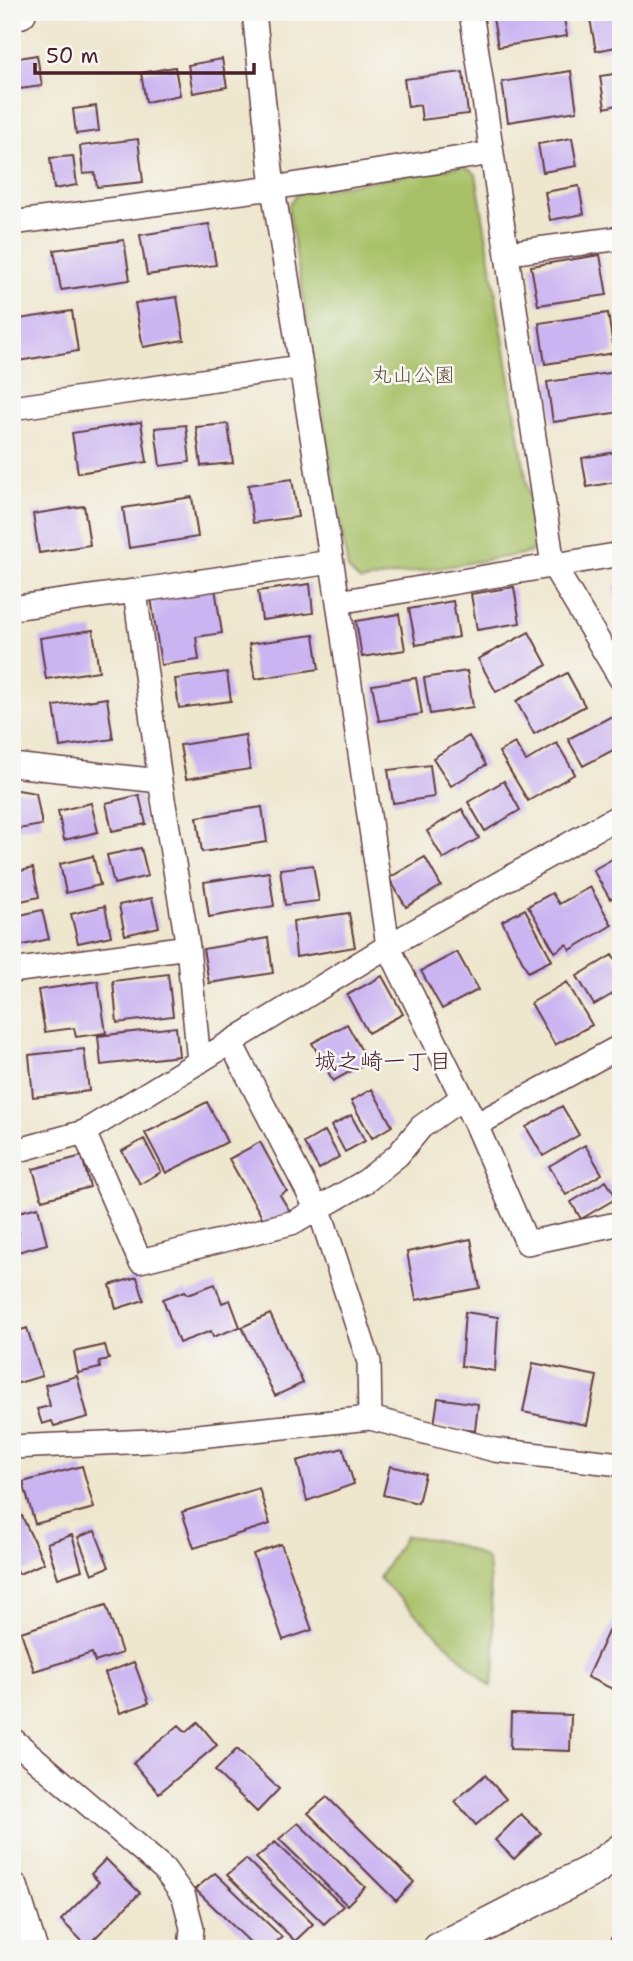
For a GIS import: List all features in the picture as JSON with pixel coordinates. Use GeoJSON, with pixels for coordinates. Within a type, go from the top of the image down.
{"type":"FeatureCollection","features":[{"type":"Feature","properties":{"kind":"street"},"geometry":{"type":"LineString","coordinates":[[12,13],[20,12]]}},
{"type":"Feature","properties":{"kind":"street"},"geometry":{"type":"LineString","coordinates":[[254,12],[273,188],[338,601],[388,946],[476,1125],[527,1243],[621,1223]]}},
{"type":"Feature","properties":{"kind":"street"},"geometry":{"type":"LineString","coordinates":[[471,12],[553,565],[621,679]]}},
{"type":"Feature","properties":{"kind":"street"},"geometry":{"type":"LineString","coordinates":[[12,223],[273,188],[492,153]]}},
{"type":"Feature","properties":{"kind":"street"},"geometry":{"type":"LineString","coordinates":[[508,253],[621,238]]}},
{"type":"Feature","properties":{"kind":"street"},"geometry":{"type":"LineString","coordinates":[[12,408],[300,367]]}},
{"type":"Feature","properties":{"kind":"street"},"geometry":{"type":"LineString","coordinates":[[338,601],[621,554]]}},
{"type":"Feature","properties":{"kind":"street"},"geometry":{"type":"LineString","coordinates":[[12,608],[331,562]]}},
{"type":"Feature","properties":{"kind":"street"},"geometry":{"type":"LineString","coordinates":[[135,591],[160,781],[188,947],[199,1062]]}},
{"type":"Feature","properties":{"kind":"street"},"geometry":{"type":"LineString","coordinates":[[12,765],[160,781]]}},
{"type":"Feature","properties":{"kind":"street"},"geometry":{"type":"LineString","coordinates":[[12,1152],[85,1132],[388,946],[621,815]]}},
{"type":"Feature","properties":{"kind":"street"},"geometry":{"type":"LineString","coordinates":[[12,971],[188,947]]}},
{"type":"Feature","properties":{"kind":"street"},"geometry":{"type":"LineString","coordinates":[[231,1043],[323,1221],[369,1362],[370,1418]]}},
{"type":"Feature","properties":{"kind":"street"},"geometry":{"type":"LineString","coordinates":[[476,1125],[621,1046]]}},
{"type":"Feature","properties":{"kind":"street"},"geometry":{"type":"LineString","coordinates":[[85,1132],[140,1261],[295,1222],[366,1181],[398,1155],[421,1127],[462,1098]]}},
{"type":"Feature","properties":{"kind":"street"},"geometry":{"type":"LineString","coordinates":[[12,1447],[150,1441],[370,1418],[495,1450],[621,1464]]}},
{"type":"Feature","properties":{"kind":"street"},"geometry":{"type":"LineString","coordinates":[[12,1739],[164,1869],[184,1897],[192,1928],[190,1949]]}},
{"type":"Feature","properties":{"kind":"street"},"geometry":{"type":"LineString","coordinates":[[439,1949],[593,1870],[621,1850]]}},
{"type":"Feature","properties":{"kind":"street"},"geometry":{"type":"LineString","coordinates":[[12,1888],[31,1949]]}},
{"type":"Feature","properties":{"kind":"green space","name":"丸山公園"},"geometry":{"type":"Polygon","coordinates":[[[464,166],[476,174],[537,544],[529,553],[360,581],[348,569],[288,206],[298,193],[464,166]]]}},
{"type":"Feature","properties":{"kind":"green space"},"geometry":{"type":"Polygon","coordinates":[[[405,1536],[449,1543],[488,1560],[496,1664],[491,1687],[379,1578],[405,1536]]]}},
{"type":"Feature","properties":{"kind":"building"},"geometry":{"type":"Polygon","coordinates":[[[492,12],[563,12],[567,36],[498,47],[492,12]]]}},
{"type":"Feature","properties":{"kind":"building"},"geometry":{"type":"Polygon","coordinates":[[[621,14],[621,46],[596,51],[590,19],[621,14]]]}},
{"type":"Feature","properties":{"kind":"building"},"geometry":{"type":"Polygon","coordinates":[[[37,55],[42,86],[12,90],[12,59],[37,55]]]}},
{"type":"Feature","properties":{"kind":"building"},"geometry":{"type":"Polygon","coordinates":[[[222,59],[227,87],[193,93],[188,65],[222,59]]]}},
{"type":"Feature","properties":{"kind":"building"},"geometry":{"type":"Polygon","coordinates":[[[175,67],[180,95],[146,102],[141,73],[175,67]]]}},
{"type":"Feature","properties":{"kind":"building"},"geometry":{"type":"Polygon","coordinates":[[[571,71],[577,111],[508,122],[502,82],[571,71]]]}},
{"type":"Feature","properties":{"kind":"building"},"geometry":{"type":"Polygon","coordinates":[[[463,72],[468,114],[422,120],[420,105],[408,107],[404,79],[463,72]]]}},
{"type":"Feature","properties":{"kind":"building"},"geometry":{"type":"Polygon","coordinates":[[[621,73],[621,104],[605,108],[600,76],[621,73]]]}},
{"type":"Feature","properties":{"kind":"building"},"geometry":{"type":"Polygon","coordinates":[[[96,106],[99,131],[76,134],[73,109],[96,106]]]}},
{"type":"Feature","properties":{"kind":"building"},"geometry":{"type":"Polygon","coordinates":[[[572,138],[577,166],[543,172],[538,144],[572,138]]]}},
{"type":"Feature","properties":{"kind":"building"},"geometry":{"type":"Polygon","coordinates":[[[138,139],[143,182],[97,187],[95,173],[83,174],[80,146],[138,139]]]}},
{"type":"Feature","properties":{"kind":"building"},"geometry":{"type":"Polygon","coordinates":[[[73,156],[77,185],[54,189],[50,158],[73,156]]]}},
{"type":"Feature","properties":{"kind":"building"},"geometry":{"type":"Polygon","coordinates":[[[579,186],[584,214],[550,220],[545,192],[579,186]]]}},
{"type":"Feature","properties":{"kind":"building"},"geometry":{"type":"Polygon","coordinates":[[[209,224],[216,265],[147,275],[140,235],[209,224]]]}},
{"type":"Feature","properties":{"kind":"building"},"geometry":{"type":"Polygon","coordinates":[[[124,240],[130,280],[61,290],[54,250],[124,240]]]}},
{"type":"Feature","properties":{"kind":"building"},"geometry":{"type":"Polygon","coordinates":[[[600,255],[607,295],[538,305],[531,266],[600,255]]]}},
{"type":"Feature","properties":{"kind":"building"},"geometry":{"type":"Polygon","coordinates":[[[177,297],[184,340],[143,347],[135,303],[177,297]]]}},
{"type":"Feature","properties":{"kind":"building"},"geometry":{"type":"Polygon","coordinates":[[[72,311],[78,351],[12,362],[12,320],[72,311]]]}},
{"type":"Feature","properties":{"kind":"building"},"geometry":{"type":"Polygon","coordinates":[[[608,313],[614,353],[545,364],[539,323],[608,313]]]}},
{"type":"Feature","properties":{"kind":"building"},"geometry":{"type":"Polygon","coordinates":[[[616,372],[621,412],[553,422],[547,382],[616,372]]]}},
{"type":"Feature","properties":{"kind":"building"},"geometry":{"type":"Polygon","coordinates":[[[141,422],[147,462],[78,473],[72,433],[141,422]]]}},
{"type":"Feature","properties":{"kind":"building"},"geometry":{"type":"Polygon","coordinates":[[[228,424],[233,463],[201,466],[196,427],[228,424]]]}},
{"type":"Feature","properties":{"kind":"building"},"geometry":{"type":"Polygon","coordinates":[[[186,425],[190,462],[160,466],[155,428],[186,425]]]}},
{"type":"Feature","properties":{"kind":"building"},"geometry":{"type":"Polygon","coordinates":[[[621,451],[621,481],[587,487],[582,458],[621,451]]]}},
{"type":"Feature","properties":{"kind":"building"},"geometry":{"type":"Polygon","coordinates":[[[292,479],[298,517],[253,523],[248,485],[292,479]]]}},
{"type":"Feature","properties":{"kind":"building"},"geometry":{"type":"Polygon","coordinates":[[[192,497],[198,537],[129,548],[123,508],[192,497]]]}},
{"type":"Feature","properties":{"kind":"building"},"geometry":{"type":"Polygon","coordinates":[[[84,506],[90,545],[39,553],[33,514],[84,506]]]}},
{"type":"Feature","properties":{"kind":"building"},"geometry":{"type":"Polygon","coordinates":[[[12,527],[17,550],[12,551],[12,527]]]}},
{"type":"Feature","properties":{"kind":"building"},"geometry":{"type":"Polygon","coordinates":[[[310,584],[313,613],[262,620],[258,591],[310,584]]]}},
{"type":"Feature","properties":{"kind":"building"},"geometry":{"type":"Polygon","coordinates":[[[621,585],[621,617],[619,617],[614,586],[621,585]]]}},
{"type":"Feature","properties":{"kind":"building"},"geometry":{"type":"Polygon","coordinates":[[[514,587],[520,623],[477,630],[471,594],[514,587]]]}},
{"type":"Feature","properties":{"kind":"building"},"geometry":{"type":"Polygon","coordinates":[[[215,588],[222,633],[196,637],[199,660],[161,665],[151,597],[215,588]]]}},
{"type":"Feature","properties":{"kind":"building"},"geometry":{"type":"Polygon","coordinates":[[[453,601],[459,637],[416,645],[409,609],[453,601]]]}},
{"type":"Feature","properties":{"kind":"building"},"geometry":{"type":"Polygon","coordinates":[[[399,614],[405,650],[362,657],[356,621],[399,614]]]}},
{"type":"Feature","properties":{"kind":"building"},"geometry":{"type":"Polygon","coordinates":[[[93,630],[99,671],[46,679],[40,638],[93,630]]]}},
{"type":"Feature","properties":{"kind":"building"},"geometry":{"type":"Polygon","coordinates":[[[529,632],[547,665],[496,692],[478,659],[529,632]]]}},
{"type":"Feature","properties":{"kind":"building"},"geometry":{"type":"Polygon","coordinates":[[[314,635],[319,669],[255,679],[249,644],[314,635]]]}},
{"type":"Feature","properties":{"kind":"building"},"geometry":{"type":"Polygon","coordinates":[[[467,671],[473,707],[430,714],[424,678],[467,671]]]}},
{"type":"Feature","properties":{"kind":"building"},"geometry":{"type":"Polygon","coordinates":[[[227,672],[231,701],[179,708],[175,679],[227,672]]]}},
{"type":"Feature","properties":{"kind":"building"},"geometry":{"type":"Polygon","coordinates":[[[567,673],[585,706],[534,734],[516,701],[567,673]]]}},
{"type":"Feature","properties":{"kind":"building"},"geometry":{"type":"Polygon","coordinates":[[[416,678],[422,714],[379,721],[372,685],[416,678]]]}},
{"type":"Feature","properties":{"kind":"building"},"geometry":{"type":"Polygon","coordinates":[[[12,693],[19,728],[12,729],[12,693]]]}},
{"type":"Feature","properties":{"kind":"building"},"geometry":{"type":"Polygon","coordinates":[[[107,698],[113,739],[60,747],[54,706],[107,698]]]}},
{"type":"Feature","properties":{"kind":"building"},"geometry":{"type":"Polygon","coordinates":[[[614,715],[621,726],[621,746],[583,766],[568,739],[614,715]]]}},
{"type":"Feature","properties":{"kind":"building"},"geometry":{"type":"Polygon","coordinates":[[[245,735],[250,769],[186,779],[180,745],[245,735]]]}},
{"type":"Feature","properties":{"kind":"building"},"geometry":{"type":"Polygon","coordinates":[[[469,736],[486,765],[451,786],[433,758],[469,736]]]}},
{"type":"Feature","properties":{"kind":"building"},"geometry":{"type":"Polygon","coordinates":[[[515,743],[526,761],[557,743],[575,774],[528,801],[499,752],[515,743]]]}},
{"type":"Feature","properties":{"kind":"building"},"geometry":{"type":"Polygon","coordinates":[[[430,765],[434,797],[393,803],[388,770],[430,765]]]}},
{"type":"Feature","properties":{"kind":"building"},"geometry":{"type":"Polygon","coordinates":[[[504,781],[520,810],[485,831],[468,802],[504,781]]]}},
{"type":"Feature","properties":{"kind":"building"},"geometry":{"type":"Polygon","coordinates":[[[12,789],[36,793],[42,825],[12,830],[12,789]]]}},
{"type":"Feature","properties":{"kind":"building"},"geometry":{"type":"Polygon","coordinates":[[[139,795],[146,824],[112,831],[106,803],[139,795]]]}},
{"type":"Feature","properties":{"kind":"building"},"geometry":{"type":"Polygon","coordinates":[[[91,803],[98,832],[64,840],[58,811],[91,803]]]}},
{"type":"Feature","properties":{"kind":"building"},"geometry":{"type":"Polygon","coordinates":[[[262,807],[267,842],[202,852],[197,817],[262,807]]]}},
{"type":"Feature","properties":{"kind":"building"},"geometry":{"type":"Polygon","coordinates":[[[462,809],[479,838],[443,859],[427,831],[462,809]]]}},
{"type":"Feature","properties":{"kind":"building"},"geometry":{"type":"Polygon","coordinates":[[[141,848],[148,876],[114,884],[107,855],[141,848]]]}},
{"type":"Feature","properties":{"kind":"building"},"geometry":{"type":"Polygon","coordinates":[[[621,854],[621,893],[610,899],[593,870],[621,854]]]}},
{"type":"Feature","properties":{"kind":"building"},"geometry":{"type":"Polygon","coordinates":[[[93,856],[100,885],[66,893],[60,864],[93,856]]]}},
{"type":"Feature","properties":{"kind":"building"},"geometry":{"type":"Polygon","coordinates":[[[425,857],[441,886],[406,907],[389,878],[425,857]]]}},
{"type":"Feature","properties":{"kind":"building"},"geometry":{"type":"Polygon","coordinates":[[[313,865],[319,901],[285,905],[280,869],[313,865]]]}},
{"type":"Feature","properties":{"kind":"building"},"geometry":{"type":"Polygon","coordinates":[[[33,868],[39,897],[12,903],[12,873],[33,868]]]}},
{"type":"Feature","properties":{"kind":"building"},"geometry":{"type":"Polygon","coordinates":[[[269,872],[274,906],[209,917],[204,882],[269,872]]]}},
{"type":"Feature","properties":{"kind":"building"},"geometry":{"type":"Polygon","coordinates":[[[590,887],[612,925],[570,950],[567,944],[555,952],[528,906],[552,893],[559,904],[590,887]]]}},
{"type":"Feature","properties":{"kind":"building"},"geometry":{"type":"Polygon","coordinates":[[[152,898],[159,927],[125,935],[119,905],[152,898]]]}},
{"type":"Feature","properties":{"kind":"building"},"geometry":{"type":"Polygon","coordinates":[[[105,906],[111,936],[78,943],[71,914],[105,906]]]}},
{"type":"Feature","properties":{"kind":"building"},"geometry":{"type":"Polygon","coordinates":[[[525,909],[552,960],[528,972],[502,921],[525,909]]]}},
{"type":"Feature","properties":{"kind":"building"},"geometry":{"type":"Polygon","coordinates":[[[42,910],[49,939],[15,947],[12,917],[42,910]]]}},
{"type":"Feature","properties":{"kind":"building"},"geometry":{"type":"Polygon","coordinates":[[[349,913],[355,947],[296,957],[293,921],[349,913]]]}},
{"type":"Feature","properties":{"kind":"building"},"geometry":{"type":"Polygon","coordinates":[[[268,938],[273,973],[209,983],[203,949],[268,938]]]}},
{"type":"Feature","properties":{"kind":"building"},"geometry":{"type":"Polygon","coordinates":[[[457,952],[478,990],[442,1009],[421,971],[457,952]]]}},
{"type":"Feature","properties":{"kind":"building"},"geometry":{"type":"Polygon","coordinates":[[[612,955],[621,969],[621,989],[594,1005],[577,976],[612,955]]]}},
{"type":"Feature","properties":{"kind":"building"},"geometry":{"type":"Polygon","coordinates":[[[168,974],[173,1016],[117,1023],[113,981],[168,974]]]}},
{"type":"Feature","properties":{"kind":"building"},"geometry":{"type":"Polygon","coordinates":[[[382,976],[403,1014],[368,1033],[347,995],[382,976]]]}},
{"type":"Feature","properties":{"kind":"building"},"geometry":{"type":"Polygon","coordinates":[[[98,981],[106,1033],[76,1037],[74,1028],[45,1032],[38,990],[98,981]]]}},
{"type":"Feature","properties":{"kind":"building"},"geometry":{"type":"Polygon","coordinates":[[[567,982],[592,1025],[555,1045],[531,1003],[567,982]]]}},
{"type":"Feature","properties":{"kind":"building"},"geometry":{"type":"Polygon","coordinates":[[[347,1024],[368,1062],[333,1081],[312,1043],[347,1024]]]}},
{"type":"Feature","properties":{"kind":"building"},"geometry":{"type":"Polygon","coordinates":[[[176,1027],[179,1056],[101,1065],[98,1036],[176,1027]]]}},
{"type":"Feature","properties":{"kind":"building"},"geometry":{"type":"Polygon","coordinates":[[[84,1049],[89,1091],[33,1097],[29,1055],[84,1049]]]}},
{"type":"Feature","properties":{"kind":"building"},"geometry":{"type":"Polygon","coordinates":[[[372,1089],[392,1126],[372,1138],[351,1101],[372,1089]]]}},
{"type":"Feature","properties":{"kind":"building"},"geometry":{"type":"Polygon","coordinates":[[[207,1102],[227,1142],[166,1173],[145,1133],[207,1102]]]}},
{"type":"Feature","properties":{"kind":"building"},"geometry":{"type":"Polygon","coordinates":[[[562,1106],[579,1135],[543,1156],[526,1127],[562,1106]]]}},
{"type":"Feature","properties":{"kind":"building"},"geometry":{"type":"Polygon","coordinates":[[[351,1115],[365,1141],[345,1152],[331,1126],[351,1115]]]}},
{"type":"Feature","properties":{"kind":"building"},"geometry":{"type":"Polygon","coordinates":[[[325,1131],[339,1157],[319,1169],[304,1143],[325,1131]]]}},
{"type":"Feature","properties":{"kind":"building"},"geometry":{"type":"Polygon","coordinates":[[[144,1139],[161,1172],[140,1184],[122,1151],[144,1139]]]}},
{"type":"Feature","properties":{"kind":"building"},"geometry":{"type":"Polygon","coordinates":[[[260,1142],[287,1191],[280,1195],[291,1213],[267,1226],[229,1159],[260,1142]]]}},
{"type":"Feature","properties":{"kind":"building"},"geometry":{"type":"Polygon","coordinates":[[[585,1145],[602,1174],[566,1195],[549,1166],[585,1145]]]}},
{"type":"Feature","properties":{"kind":"building"},"geometry":{"type":"Polygon","coordinates":[[[82,1156],[90,1187],[42,1200],[33,1169],[82,1156]]]}},
{"type":"Feature","properties":{"kind":"building"},"geometry":{"type":"Polygon","coordinates":[[[606,1181],[617,1198],[581,1219],[571,1202],[606,1181]]]}},
{"type":"Feature","properties":{"kind":"building"},"geometry":{"type":"Polygon","coordinates":[[[38,1207],[47,1244],[14,1253],[12,1234],[19,1233],[15,1213],[38,1207]]]}},
{"type":"Feature","properties":{"kind":"building"},"geometry":{"type":"Polygon","coordinates":[[[471,1239],[480,1288],[416,1300],[407,1252],[471,1239]]]}},
{"type":"Feature","properties":{"kind":"building"},"geometry":{"type":"Polygon","coordinates":[[[137,1277],[144,1300],[116,1309],[110,1285],[137,1277]]]}},
{"type":"Feature","properties":{"kind":"building"},"geometry":{"type":"Polygon","coordinates":[[[215,1284],[222,1303],[230,1300],[240,1327],[213,1337],[211,1331],[179,1343],[163,1299],[185,1291],[188,1294],[215,1284]]]}},
{"type":"Feature","properties":{"kind":"building"},"geometry":{"type":"Polygon","coordinates":[[[465,1312],[498,1317],[495,1371],[461,1366],[465,1312]]]}},
{"type":"Feature","properties":{"kind":"building"},"geometry":{"type":"Polygon","coordinates":[[[270,1314],[303,1383],[275,1396],[242,1327],[270,1314]]]}},
{"type":"Feature","properties":{"kind":"building"},"geometry":{"type":"Polygon","coordinates":[[[27,1328],[42,1376],[12,1385],[12,1333],[27,1328]]]}},
{"type":"Feature","properties":{"kind":"building"},"geometry":{"type":"Polygon","coordinates":[[[105,1345],[109,1359],[99,1361],[100,1368],[78,1373],[74,1352],[105,1345]]]}},
{"type":"Feature","properties":{"kind":"building"},"geometry":{"type":"Polygon","coordinates":[[[533,1363],[597,1376],[587,1425],[523,1412],[533,1363]]]}},
{"type":"Feature","properties":{"kind":"building"},"geometry":{"type":"Polygon","coordinates":[[[77,1376],[88,1417],[54,1426],[52,1421],[42,1424],[37,1409],[50,1406],[45,1385],[77,1376]]]}},
{"type":"Feature","properties":{"kind":"building"},"geometry":{"type":"Polygon","coordinates":[[[438,1398],[478,1404],[475,1431],[434,1425],[438,1398]]]}},
{"type":"Feature","properties":{"kind":"building"},"geometry":{"type":"Polygon","coordinates":[[[343,1448],[354,1484],[307,1501],[297,1461],[343,1448]]]}},
{"type":"Feature","properties":{"kind":"building"},"geometry":{"type":"Polygon","coordinates":[[[82,1466],[94,1508],[35,1524],[23,1482],[82,1466]]]}},
{"type":"Feature","properties":{"kind":"building"},"geometry":{"type":"Polygon","coordinates":[[[390,1466],[425,1474],[418,1503],[383,1495],[390,1466]]]}},
{"type":"Feature","properties":{"kind":"building"},"geometry":{"type":"Polygon","coordinates":[[[259,1488],[270,1524],[194,1548],[182,1512],[259,1488]]]}},
{"type":"Feature","properties":{"kind":"building"},"geometry":{"type":"Polygon","coordinates":[[[22,1516],[44,1563],[19,1574],[12,1560],[12,1520],[22,1516]]]}},
{"type":"Feature","properties":{"kind":"building"},"geometry":{"type":"Polygon","coordinates":[[[95,1531],[109,1567],[92,1574],[78,1537],[95,1531]]]}},
{"type":"Feature","properties":{"kind":"building"},"geometry":{"type":"Polygon","coordinates":[[[72,1535],[82,1570],[58,1578],[47,1543],[72,1535]]]}},
{"type":"Feature","properties":{"kind":"building"},"geometry":{"type":"Polygon","coordinates":[[[281,1544],[312,1630],[283,1640],[253,1554],[281,1544]]]}},
{"type":"Feature","properties":{"kind":"building"},"geometry":{"type":"Polygon","coordinates":[[[106,1605],[122,1653],[95,1662],[92,1653],[34,1671],[21,1632],[106,1605]]]}},
{"type":"Feature","properties":{"kind":"building"},"geometry":{"type":"Polygon","coordinates":[[[618,1610],[621,1611],[621,1693],[587,1677],[618,1610]]]}},
{"type":"Feature","properties":{"kind":"building"},"geometry":{"type":"Polygon","coordinates":[[[134,1662],[149,1703],[120,1713],[105,1673],[134,1662]]]}},
{"type":"Feature","properties":{"kind":"building"},"geometry":{"type":"Polygon","coordinates":[[[511,1713],[571,1715],[570,1751],[510,1749],[511,1713]]]}},
{"type":"Feature","properties":{"kind":"building"},"geometry":{"type":"Polygon","coordinates":[[[198,1722],[217,1745],[159,1793],[133,1763],[179,1725],[186,1732],[198,1722]]]}},
{"type":"Feature","properties":{"kind":"building"},"geometry":{"type":"Polygon","coordinates":[[[237,1749],[279,1789],[257,1812],[215,1771],[237,1749]]]}},
{"type":"Feature","properties":{"kind":"building"},"geometry":{"type":"Polygon","coordinates":[[[485,1775],[506,1799],[476,1825],[455,1801],[485,1775]]]}},
{"type":"Feature","properties":{"kind":"building"},"geometry":{"type":"Polygon","coordinates":[[[327,1797],[414,1882],[396,1901],[308,1813],[327,1797]]]}},
{"type":"Feature","properties":{"kind":"building"},"geometry":{"type":"Polygon","coordinates":[[[521,1814],[541,1833],[514,1859],[495,1840],[521,1814]]]}},
{"type":"Feature","properties":{"kind":"building"},"geometry":{"type":"Polygon","coordinates":[[[298,1823],[365,1887],[347,1905],[279,1839],[298,1823]]]}},
{"type":"Feature","properties":{"kind":"building"},"geometry":{"type":"Polygon","coordinates":[[[275,1842],[343,1906],[324,1924],[256,1858],[275,1842]]]}},
{"type":"Feature","properties":{"kind":"building"},"geometry":{"type":"Polygon","coordinates":[[[106,1859],[140,1893],[87,1946],[61,1920],[99,1882],[91,1874],[106,1859]]]}},
{"type":"Feature","properties":{"kind":"building"},"geometry":{"type":"Polygon","coordinates":[[[246,1859],[313,1924],[295,1941],[227,1875],[246,1859]]]}},
{"type":"Feature","properties":{"kind":"building"},"geometry":{"type":"Polygon","coordinates":[[[215,1873],[282,1937],[269,1949],[257,1949],[195,1889],[215,1873]]]}},
{"type":"Feature","properties":{"kind":"district","name":"城之崎一丁目"},"geometry":{"type":"Point","coordinates":[383,1061]}}]}
